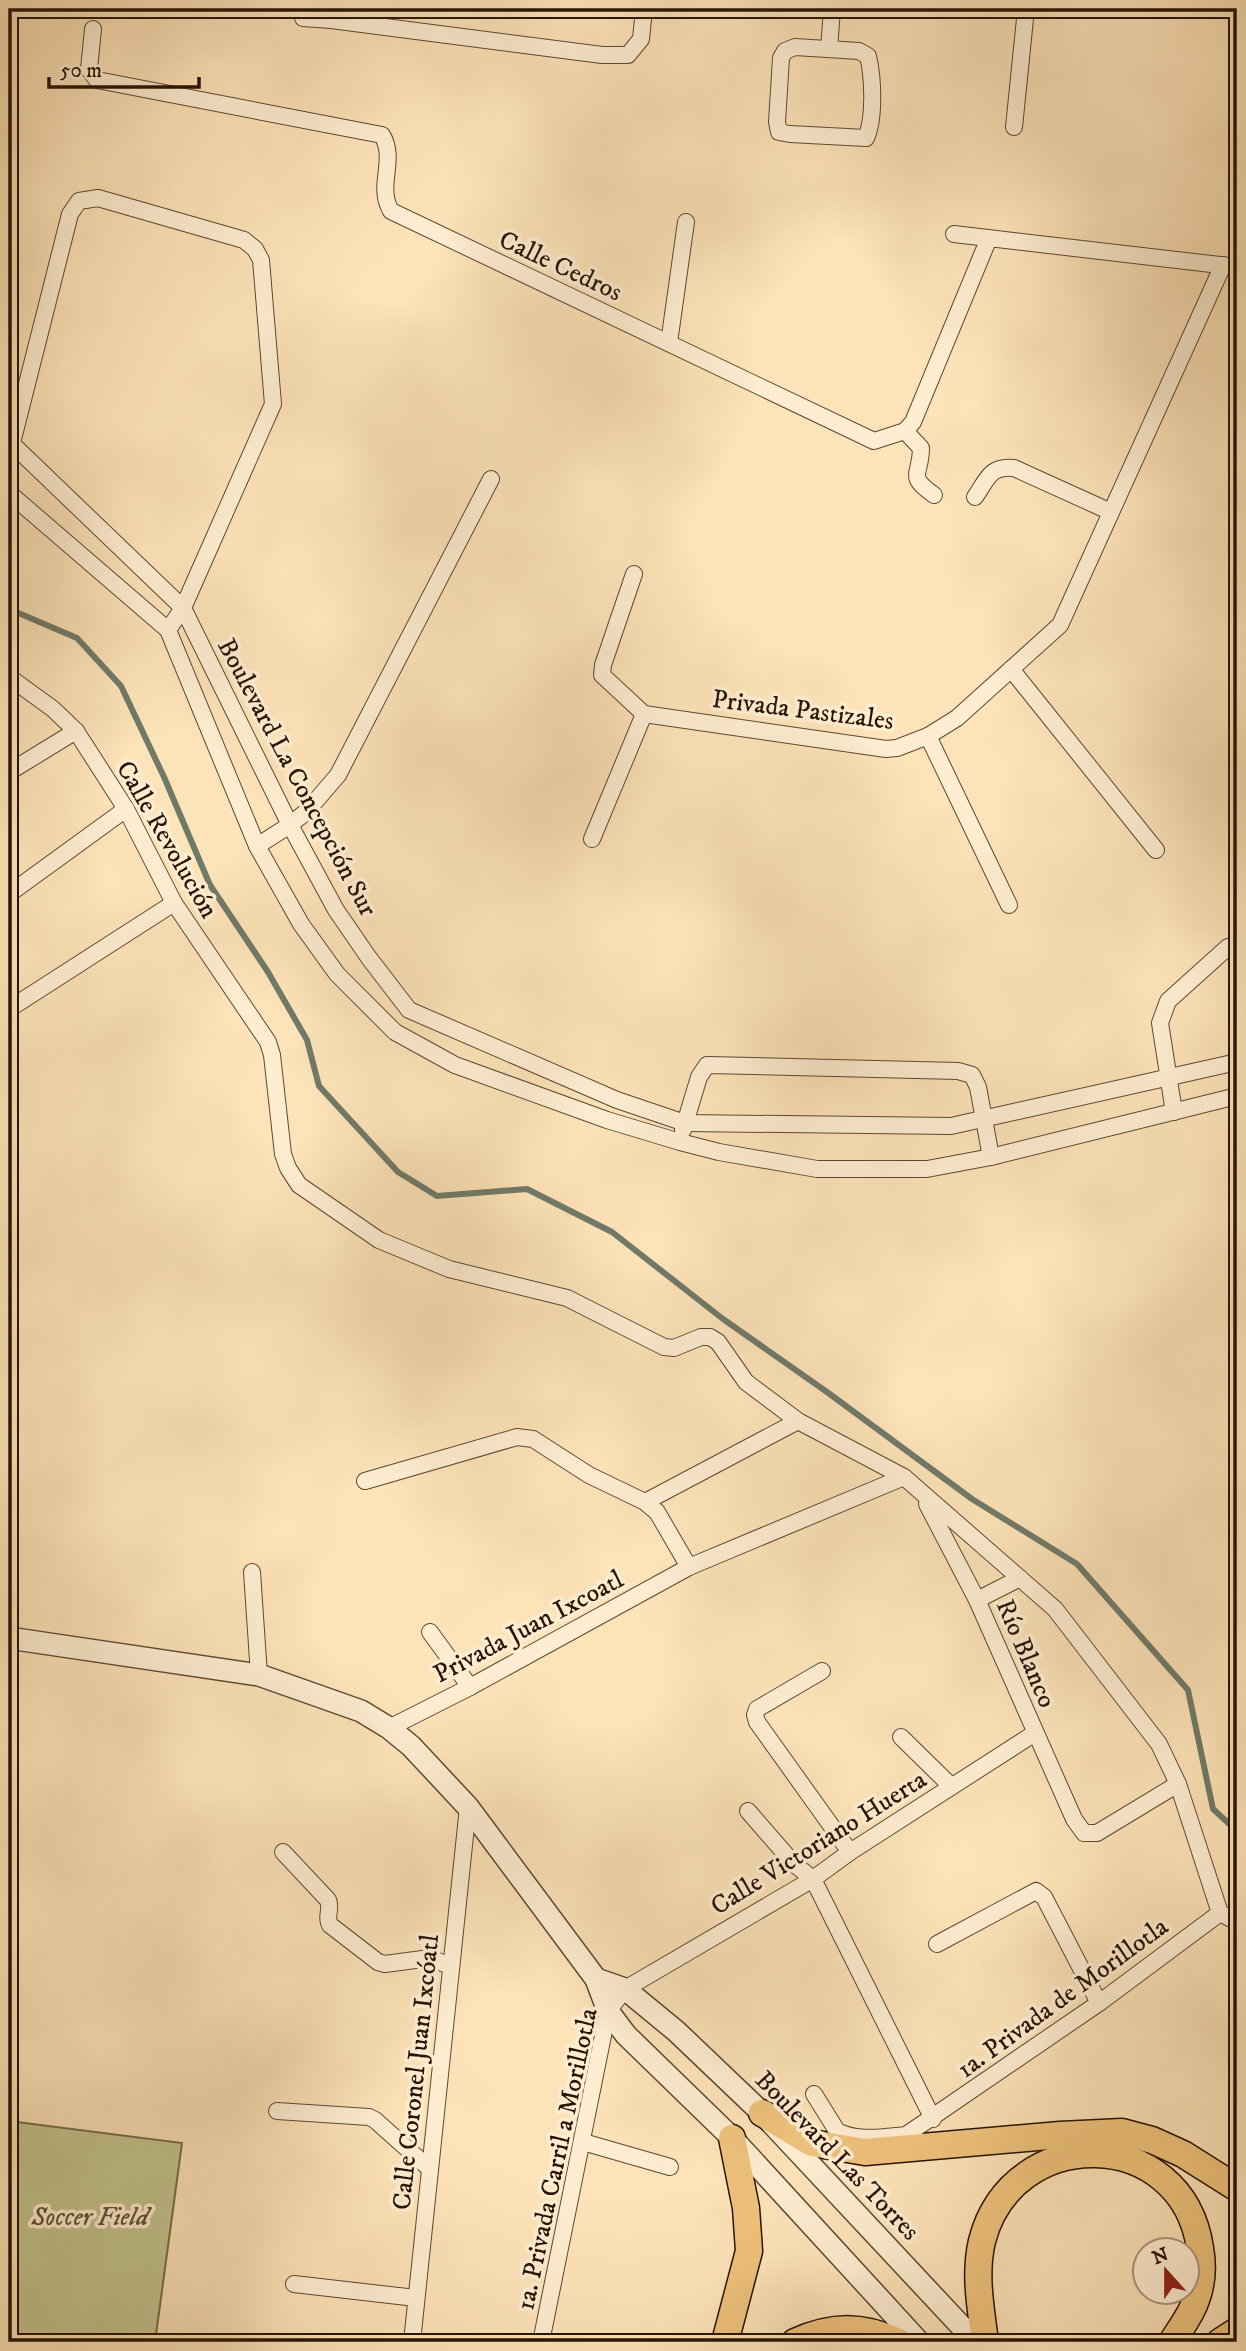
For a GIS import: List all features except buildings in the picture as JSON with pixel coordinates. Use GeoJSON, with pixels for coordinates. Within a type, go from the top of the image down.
{"type":"FeatureCollection","features":[{"type":"Feature","properties":{"kind":"main road"},"geometry":{"type":"LineString","coordinates":[[762,2113],[812,2143],[865,2152],[1122,2132],[1152,2140],[1183,2154],[1237,2188]]}},
{"type":"Feature","properties":{"kind":"main road"},"geometry":{"type":"LineString","coordinates":[[725,2342],[749,2251],[746,2207],[732,2137]]}},
{"type":"Feature","properties":{"kind":"main road"},"geometry":{"type":"LineString","coordinates":[[985,2342],[978,2270],[983,2241],[996,2207],[1019,2179],[1051,2160],[1086,2153],[1122,2157],[1155,2172],[1181,2197],[1198,2230],[1203,2266],[1196,2300],[1172,2342]]}},
{"type":"Feature","properties":{"kind":"main road"},"geometry":{"type":"LineString","coordinates":[[795,2342],[825,2331],[843,2329],[879,2333],[899,2342]]}},
{"type":"Feature","properties":{"kind":"main road"},"geometry":{"type":"LineString","coordinates":[[1220,2342],[1237,2331]]}},
{"type":"Feature","properties":{"kind":"street"},"geometry":{"type":"LineString","coordinates":[[303,18],[331,14],[602,55],[628,55],[641,39],[644,9]]}},
{"type":"Feature","properties":{"kind":"street"},"geometry":{"type":"LineString","coordinates":[[829,49],[832,9]]}},
{"type":"Feature","properties":{"kind":"street"},"geometry":{"type":"LineString","coordinates":[[1014,127],[1026,9]]}},
{"type":"Feature","properties":{"kind":"street","name":"Calle Cedros"},"geometry":{"type":"LineString","coordinates":[[93,29],[89,69],[97,80],[382,135],[389,146],[384,200],[391,211],[874,441],[905,431]]}},
{"type":"Feature","properties":{"kind":"street"},"geometry":{"type":"LineString","coordinates":[[795,47],[829,49],[859,51],[868,56],[872,68],[871,128],[866,138],[779,132],[776,122],[785,51],[795,47]]}},
{"type":"Feature","properties":{"kind":"street"},"geometry":{"type":"LineString","coordinates":[[10,442],[70,214],[79,201],[98,198],[244,240],[255,249],[261,260],[273,404],[183,608],[168,631]]}},
{"type":"Feature","properties":{"kind":"street"},"geometry":{"type":"LineString","coordinates":[[669,343],[686,222]]}},
{"type":"Feature","properties":{"kind":"street"},"geometry":{"type":"LineString","coordinates":[[954,234],[1230,266]]}},
{"type":"Feature","properties":{"kind":"street"},"geometry":{"type":"LineString","coordinates":[[934,495],[919,484],[916,476],[920,448],[905,431],[913,422],[989,238]]}},
{"type":"Feature","properties":{"kind":"street","name":"Privada Pastizales"},"geometry":{"type":"LineString","coordinates":[[644,714],[886,749],[897,748],[928,736],[957,718],[1060,625],[1111,512],[1230,266]]}},
{"type":"Feature","properties":{"kind":"street","name":"Boulevard La Concepción Sur"},"geometry":{"type":"LineString","coordinates":[[10,442],[183,608],[290,825],[336,910],[409,1010],[617,1100],[685,1123],[951,1126],[1237,1062]]}},
{"type":"Feature","properties":{"kind":"street"},"geometry":{"type":"LineString","coordinates":[[975,497],[993,470],[1003,466],[1014,468],[1111,512]]}},
{"type":"Feature","properties":{"kind":"street"},"geometry":{"type":"LineString","coordinates":[[257,846],[306,811],[338,775],[491,479]]}},
{"type":"Feature","properties":{"kind":"street","name":"Boulevard La Concepción Sur"},"geometry":{"type":"LineString","coordinates":[[9,493],[168,631],[257,846],[301,924],[337,974],[395,1032],[455,1065],[607,1121],[680,1142],[719,1152],[817,1169],[927,1169],[991,1157],[1237,1096]]}},
{"type":"Feature","properties":{"kind":"street"},"geometry":{"type":"LineString","coordinates":[[592,839],[644,714],[602,674],[634,574]]}},
{"type":"Feature","properties":{"kind":"street"},"geometry":{"type":"LineString","coordinates":[[1011,669],[1156,850]]}},
{"type":"Feature","properties":{"kind":"street","name":"Calle Revolución"},"geometry":{"type":"LineString","coordinates":[[9,677],[53,709],[76,731],[126,809],[174,903],[268,1042],[272,1055],[284,1154],[288,1168],[299,1185],[379,1240],[449,1269],[567,1298],[664,1347],[674,1348],[701,1337],[709,1337],[718,1342],[746,1382],[797,1421]]}},
{"type":"Feature","properties":{"kind":"street"},"geometry":{"type":"LineString","coordinates":[[9,772],[76,731]]}},
{"type":"Feature","properties":{"kind":"street"},"geometry":{"type":"LineString","coordinates":[[928,736],[1009,905]]}},
{"type":"Feature","properties":{"kind":"street"},"geometry":{"type":"LineString","coordinates":[[9,894],[126,809]]}},
{"type":"Feature","properties":{"kind":"street"},"geometry":{"type":"LineString","coordinates":[[9,1009],[174,903]]}},
{"type":"Feature","properties":{"kind":"street"},"geometry":{"type":"LineString","coordinates":[[1174,1112],[1160,1023],[1168,1001],[1228,947],[1237,944]]}},
{"type":"Feature","properties":{"kind":"street"},"geometry":{"type":"LineString","coordinates":[[680,1142],[699,1077],[707,1065],[958,1071],[972,1075],[978,1087],[991,1157]]}},
{"type":"Feature","properties":{"kind":"street"},"geometry":{"type":"LineString","coordinates":[[645,1502],[797,1421],[904,1477],[1055,1609],[1151,1733],[1178,1784],[1220,1913],[1237,1922]]}},
{"type":"Feature","properties":{"kind":"street"},"geometry":{"type":"LineString","coordinates":[[365,1481],[517,1437],[533,1439],[589,1475],[645,1502],[657,1512],[689,1567]]}},
{"type":"Feature","properties":{"kind":"street","name":"Privada Juan Ixcoatl"},"geometry":{"type":"LineString","coordinates":[[389,1728],[470,1687],[689,1567],[904,1477]]}},
{"type":"Feature","properties":{"kind":"street","name":"Río Blanco"},"geometry":{"type":"LineString","coordinates":[[922,1494],[977,1600],[1074,1819],[1084,1833],[1097,1833],[1178,1784]]}},
{"type":"Feature","properties":{"kind":"street"},"geometry":{"type":"LineString","coordinates":[[252,1572],[259,1675]]}},
{"type":"Feature","properties":{"kind":"street"},"geometry":{"type":"LineString","coordinates":[[977,1600],[1020,1577]]}},
{"type":"Feature","properties":{"kind":"street"},"geometry":{"type":"LineString","coordinates":[[430,1632],[470,1687]]}},
{"type":"Feature","properties":{"kind":"street"},"geometry":{"type":"LineString","coordinates":[[9,1638],[259,1675],[349,1706],[389,1728],[411,1746],[468,1807],[596,1979],[608,2011],[626,2035],[732,2137],[919,2342]]}},
{"type":"Feature","properties":{"kind":"street"},"geometry":{"type":"LineString","coordinates":[[822,1671],[757,1709],[755,1715],[757,1722],[850,1852]]}},
{"type":"Feature","properties":{"kind":"street","name":"Calle Victoriano Huerta"},"geometry":{"type":"LineString","coordinates":[[625,1989],[813,1879],[850,1852],[1035,1733]]}},
{"type":"Feature","properties":{"kind":"street"},"geometry":{"type":"LineString","coordinates":[[901,1737],[951,1786]]}},
{"type":"Feature","properties":{"kind":"street","name":"Calle Coronel Juan Ixcóatl"},"geometry":{"type":"LineString","coordinates":[[412,2342],[468,1807]]}},
{"type":"Feature","properties":{"kind":"street"},"geometry":{"type":"LineString","coordinates":[[748,1811],[794,1864],[813,1879],[933,2119]]}},
{"type":"Feature","properties":{"kind":"street"},"geometry":{"type":"LineString","coordinates":[[282,1852],[328,1900],[330,1925],[378,1962],[385,1964],[430,1958],[450,1966]]}},
{"type":"Feature","properties":{"kind":"street"},"geometry":{"type":"LineString","coordinates":[[937,1944],[1036,1891],[1044,1897],[1099,2003]]}},
{"type":"Feature","properties":{"kind":"street","name":"1a. Privada de Morillotla"},"geometry":{"type":"LineString","coordinates":[[814,2094],[836,2131],[843,2135],[873,2138],[906,2135],[1099,2003],[1220,1913]]}},
{"type":"Feature","properties":{"kind":"street","name":"Boulevard Las Torres"},"geometry":{"type":"LineString","coordinates":[[596,1979],[625,1989],[653,2011],[762,2113],[976,2342]]}},
{"type":"Feature","properties":{"kind":"street","name":"1a. Privada Carril a Morillotla"},"geometry":{"type":"LineString","coordinates":[[541,2342],[608,2011],[625,1989]]}},
{"type":"Feature","properties":{"kind":"street"},"geometry":{"type":"LineString","coordinates":[[277,2110],[369,2117],[429,2169]]}},
{"type":"Feature","properties":{"kind":"street"},"geometry":{"type":"LineString","coordinates":[[583,2142],[670,2167]]}},
{"type":"Feature","properties":{"kind":"street"},"geometry":{"type":"LineString","coordinates":[[294,2284],[416,2298]]}},
{"type":"Feature","properties":{"kind":"green space","name":"Soccer Field"},"geometry":{"type":"Polygon","coordinates":[[[9,2121],[182,2143],[155,2342],[9,2342],[9,2121]]]}},
{"type":"Feature","properties":{"kind":"waterway"},"geometry":{"type":"LineString","coordinates":[[9,609],[77,638],[121,686],[164,777],[210,885],[268,972],[307,1040],[319,1086],[398,1172],[437,1196],[527,1189],[612,1232],[723,1319],[972,1499],[1077,1564],[1188,1690],[1213,1809],[1237,1831]]}}]}
